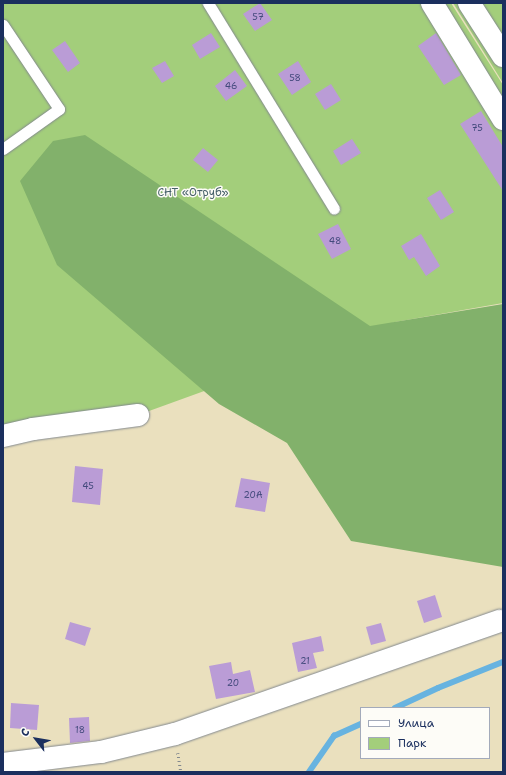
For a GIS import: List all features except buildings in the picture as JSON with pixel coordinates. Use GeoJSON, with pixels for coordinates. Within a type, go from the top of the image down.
{"type":"FeatureCollection","features":[{"type":"Feature","properties":{"kind":"street"},"geometry":{"type":"LineString","coordinates":[[432,3],[503,119]]}},
{"type":"Feature","properties":{"kind":"street"},"geometry":{"type":"LineString","coordinates":[[469,3],[503,56]]}},
{"type":"Feature","properties":{"kind":"street"},"geometry":{"type":"LineString","coordinates":[[3,436],[32,429],[138,415]]}},
{"type":"Feature","properties":{"kind":"street"},"geometry":{"type":"LineString","coordinates":[[3,764],[101,752],[175,734],[500,621]]}},
{"type":"Feature","properties":{"kind":"lane"},"geometry":{"type":"LineString","coordinates":[[208,3],[334,209]]}},
{"type":"Feature","properties":{"kind":"lane"},"geometry":{"type":"LineString","coordinates":[[3,24],[59,109],[3,149]]}},
{"type":"Feature","properties":{"kind":"green space","name":"СНТ «Отруб»"},"geometry":{"type":"Polygon","coordinates":[[[3,3],[451,3],[503,85],[503,303],[395,322],[138,415],[3,436],[3,3]]]}},
{"type":"Feature","properties":{"kind":"green space"},"geometry":{"type":"Polygon","coordinates":[[[453,3],[503,3],[503,83],[453,3]]]}},
{"type":"Feature","properties":{"kind":"green space"},"geometry":{"type":"Polygon","coordinates":[[[85,135],[370,326],[503,304],[503,567],[351,541],[287,443],[219,404],[57,265],[20,181],[53,141],[85,135]]]}},
{"type":"Feature","properties":{"kind":"waterway"},"geometry":{"type":"LineString","coordinates":[[397,707],[438,688],[503,662]]}},
{"type":"Feature","properties":{"kind":"waterway"},"geometry":{"type":"LineString","coordinates":[[309,772],[334,736],[360,724]]}}]}
